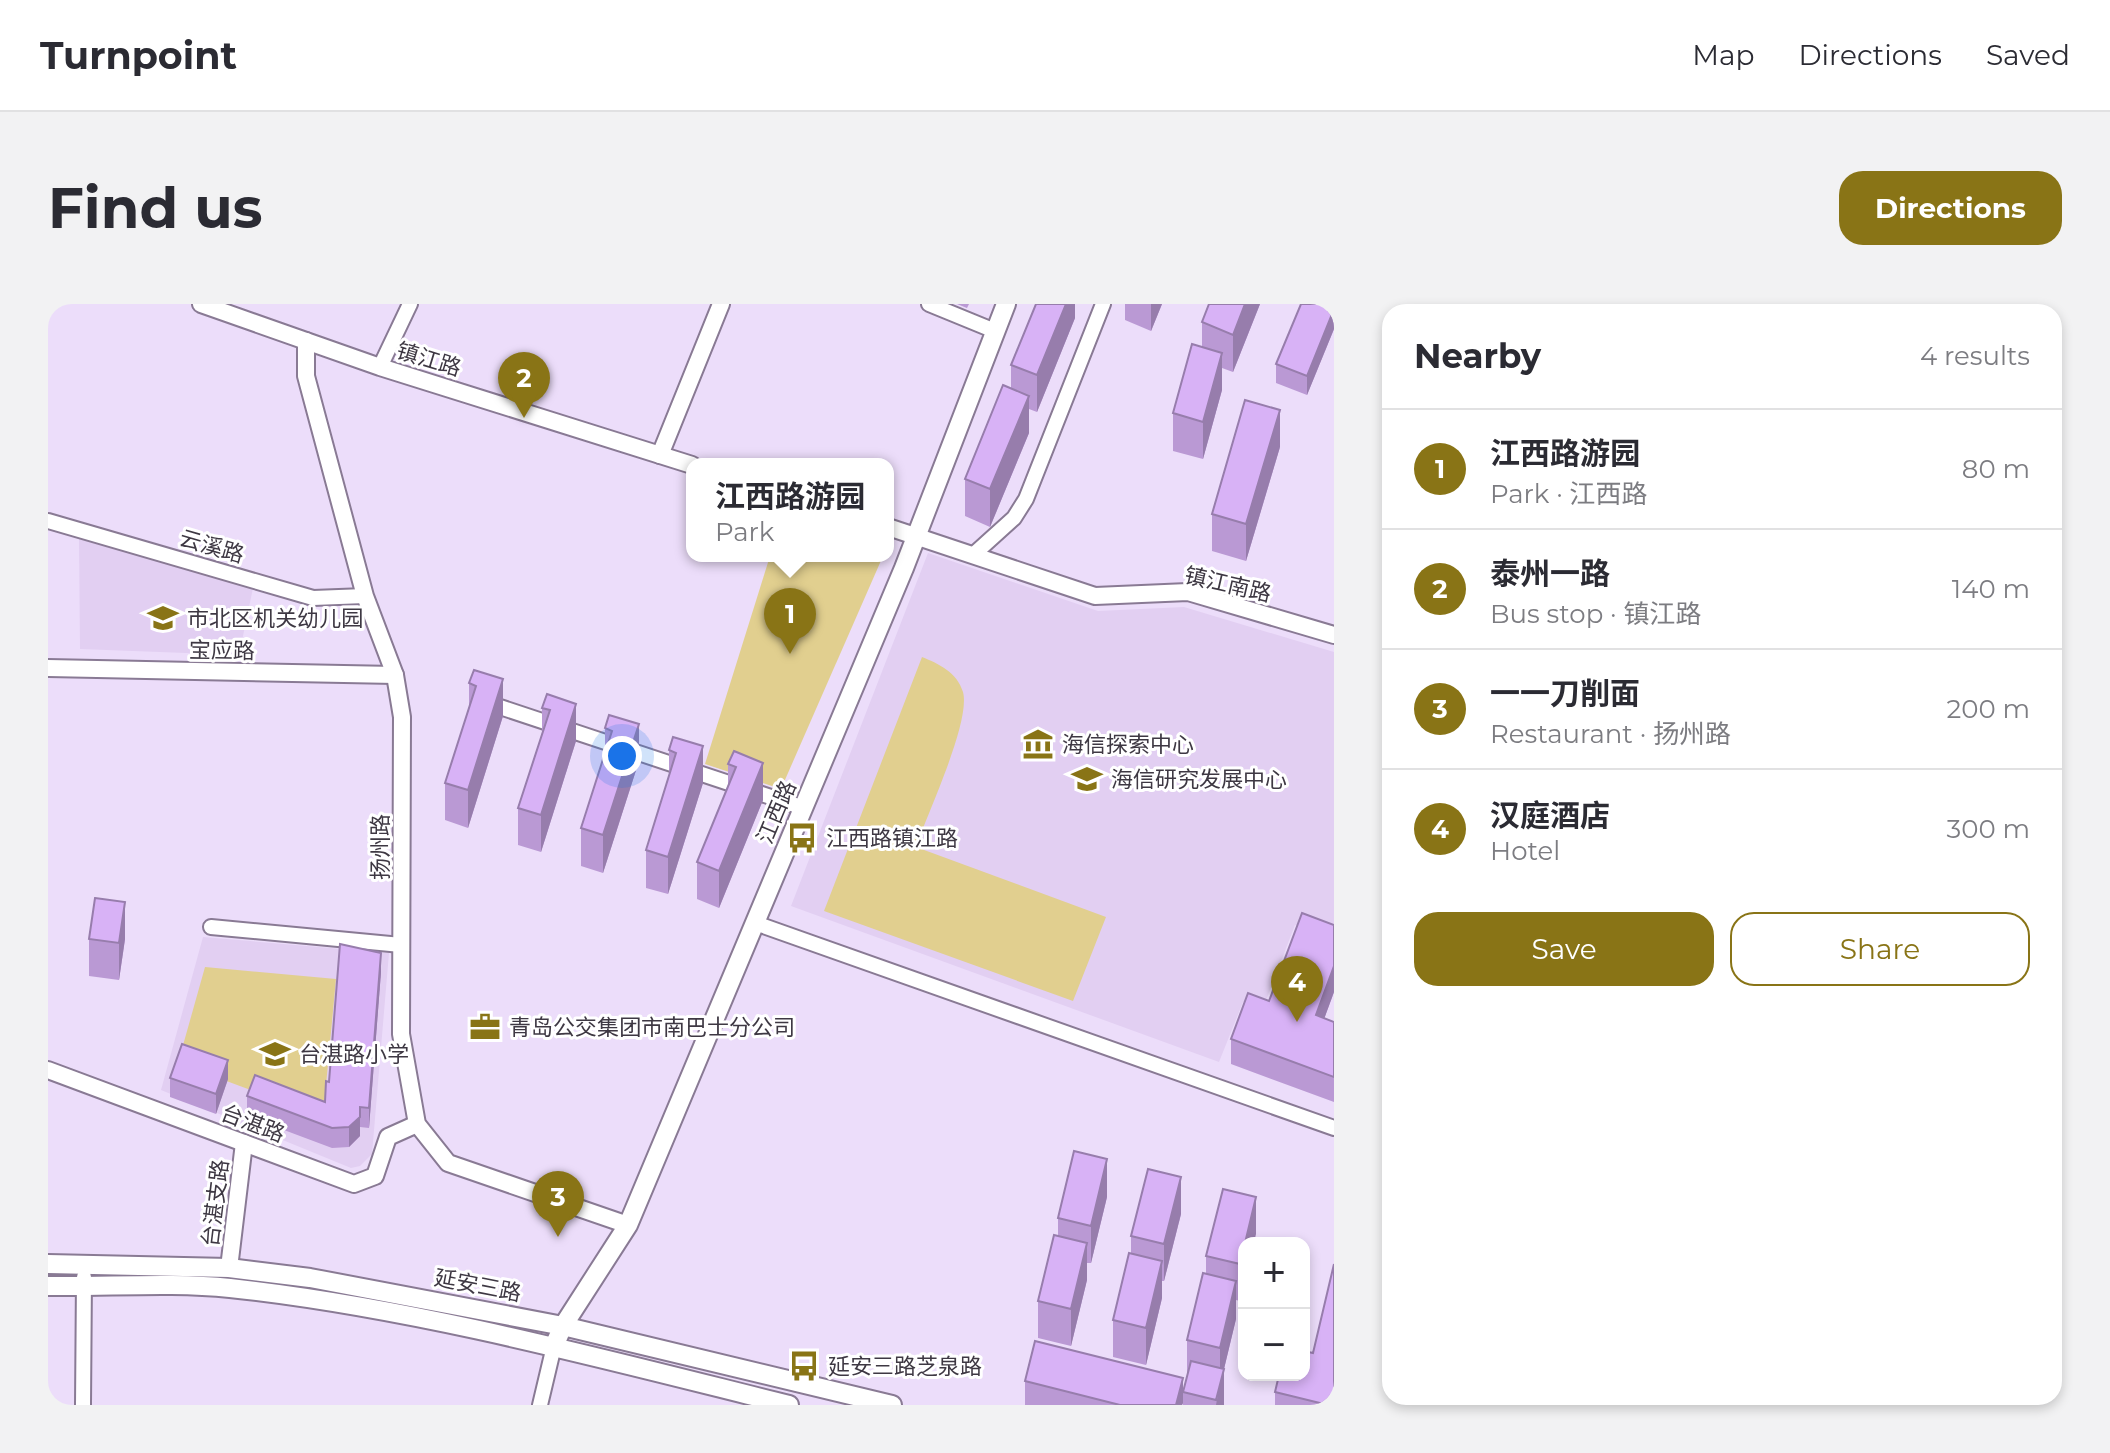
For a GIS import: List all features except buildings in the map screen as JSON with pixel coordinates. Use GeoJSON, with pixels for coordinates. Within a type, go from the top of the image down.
{"type":"FeatureCollection","features":[{"type":"Feature","properties":{"kind":"main road","name":"江西路"},"geometry":{"type":"LineString","coordinates":[[554,1346],[563,1326],[628,1225],[917,536],[1006,304]]}},
{"type":"Feature","properties":{"kind":"main road","name":"延安三路"},"geometry":{"type":"LineString","coordinates":[[48,1264],[229,1268],[310,1278],[563,1326],[892,1405]]}},
{"type":"Feature","properties":{"kind":"main road","name":"延安三路"},"geometry":{"type":"LineString","coordinates":[[48,1286],[227,1288],[307,1299],[554,1346],[789,1405]]}},
{"type":"Feature","properties":{"kind":"street","name":"镇江路"},"geometry":{"type":"LineString","coordinates":[[201,304],[380,367],[686,463]]}},
{"type":"Feature","properties":{"kind":"street"},"geometry":{"type":"LineString","coordinates":[[380,367],[410,304]]}},
{"type":"Feature","properties":{"kind":"street"},"geometry":{"type":"LineString","coordinates":[[660,455],[721,304]]}},
{"type":"Feature","properties":{"kind":"street"},"geometry":{"type":"LineString","coordinates":[[929,304],[995,331]]}},
{"type":"Feature","properties":{"kind":"street"},"geometry":{"type":"LineString","coordinates":[[973,555],[1014,518],[1026,499],[1103,304]]}},
{"type":"Feature","properties":{"kind":"street","name":"扬州路"},"geometry":{"type":"LineString","coordinates":[[306,341],[306,376],[365,596],[395,675],[402,717],[401,1034],[417,1124],[448,1163],[628,1225]]}},
{"type":"Feature","properties":{"kind":"street","name":"云溪路"},"geometry":{"type":"LineString","coordinates":[[48,521],[313,598],[365,596]]}},
{"type":"Feature","properties":{"kind":"street"},"geometry":{"type":"LineString","coordinates":[[894,529],[917,536]]}},
{"type":"Feature","properties":{"kind":"street","name":"镇江南路"},"geometry":{"type":"LineString","coordinates":[[917,536],[1095,596],[1188,592],[1334,635]]}},
{"type":"Feature","properties":{"kind":"street","name":"宝应路"},"geometry":{"type":"LineString","coordinates":[[48,668],[395,675]]}},
{"type":"Feature","properties":{"kind":"street"},"geometry":{"type":"LineString","coordinates":[[475,699],[804,808]]}},
{"type":"Feature","properties":{"kind":"street"},"geometry":{"type":"LineString","coordinates":[[755,923],[1334,1128]]}},
{"type":"Feature","properties":{"kind":"street"},"geometry":{"type":"LineString","coordinates":[[211,927],[401,945]]}},
{"type":"Feature","properties":{"kind":"street","name":"台湛路"},"geometry":{"type":"LineString","coordinates":[[48,1070],[354,1184],[375,1176],[388,1137],[417,1124]]}},
{"type":"Feature","properties":{"kind":"street","name":"台湛支路"},"geometry":{"type":"LineString","coordinates":[[229,1268],[244,1143]]}},
{"type":"Feature","properties":{"kind":"street"},"geometry":{"type":"LineString","coordinates":[[83,1405],[84,1264]]}},
{"type":"Feature","properties":{"kind":"street"},"geometry":{"type":"LineString","coordinates":[[540,1405],[554,1346]]}},
{"type":"Feature","properties":{"kind":"shaded area","name":"市北区机关幼儿园"},"geometry":{"type":"Polygon","coordinates":[[[79,539],[253,588],[239,655],[80,649],[79,539]]]}},
{"type":"Feature","properties":{"kind":"shaded area","name":"海信研究发展中心"},"geometry":{"type":"Polygon","coordinates":[[[928,553],[1098,611],[1184,607],[1334,652],[1334,939],[1295,925],[1263,1008],[1243,1002],[1219,1062],[791,906],[928,553]]]}},
{"type":"Feature","properties":{"kind":"shaded area"},"geometry":{"type":"Polygon","coordinates":[[[768,562],[880,562],[781,789],[705,764],[768,562]]]}},
{"type":"Feature","properties":{"kind":"shaded area"},"geometry":{"type":"Polygon","coordinates":[[[922,657],[952,674],[963,692],[964,706],[955,746],[916,847],[1106,917],[1073,1001],[824,911],[922,657]]]}},
{"type":"Feature","properties":{"kind":"shaded area","name":"台湛路小学"},"geometry":{"type":"Polygon","coordinates":[[[203,937],[389,953],[372,1154],[360,1166],[351,1168],[161,1090],[203,937]]]}},
{"type":"Feature","properties":{"kind":"shaded area"},"geometry":{"type":"Polygon","coordinates":[[[205,967],[336,979],[323,1117],[178,1063],[205,967]]]}},
{"type":"Feature","properties":{"kind":"place","name":"泰州一路"},"geometry":{"type":"Point","coordinates":[524,418]}},
{"type":"Feature","properties":{"kind":"place","name":"市北区机关幼儿园"},"geometry":{"type":"Point","coordinates":[163,618]}},
{"type":"Feature","properties":{"kind":"place","name":"江西路游园"},"geometry":{"type":"Point","coordinates":[790,654]}},
{"type":"Feature","properties":{"kind":"place","name":"海信探索中心"},"geometry":{"type":"Point","coordinates":[1038,744]}},
{"type":"Feature","properties":{"kind":"place","name":"海信研究发展中心"},"geometry":{"type":"Point","coordinates":[1087,779]}},
{"type":"Feature","properties":{"kind":"place","name":"江西路镇江路"},"geometry":{"type":"Point","coordinates":[802,838]}},
{"type":"Feature","properties":{"kind":"place","name":"汉庭酒店"},"geometry":{"type":"Point","coordinates":[1297,1022]}},
{"type":"Feature","properties":{"kind":"place","name":"青岛公交集团市南巴士分公司"},"geometry":{"type":"Point","coordinates":[485,1027]}},
{"type":"Feature","properties":{"kind":"place","name":"台湛路小学"},"geometry":{"type":"Point","coordinates":[275,1054]}},
{"type":"Feature","properties":{"kind":"place","name":"一一刀削面"},"geometry":{"type":"Point","coordinates":[558,1237]}},
{"type":"Feature","properties":{"kind":"place","name":"延安三路芝泉路"},"geometry":{"type":"Point","coordinates":[804,1366]}}]}
